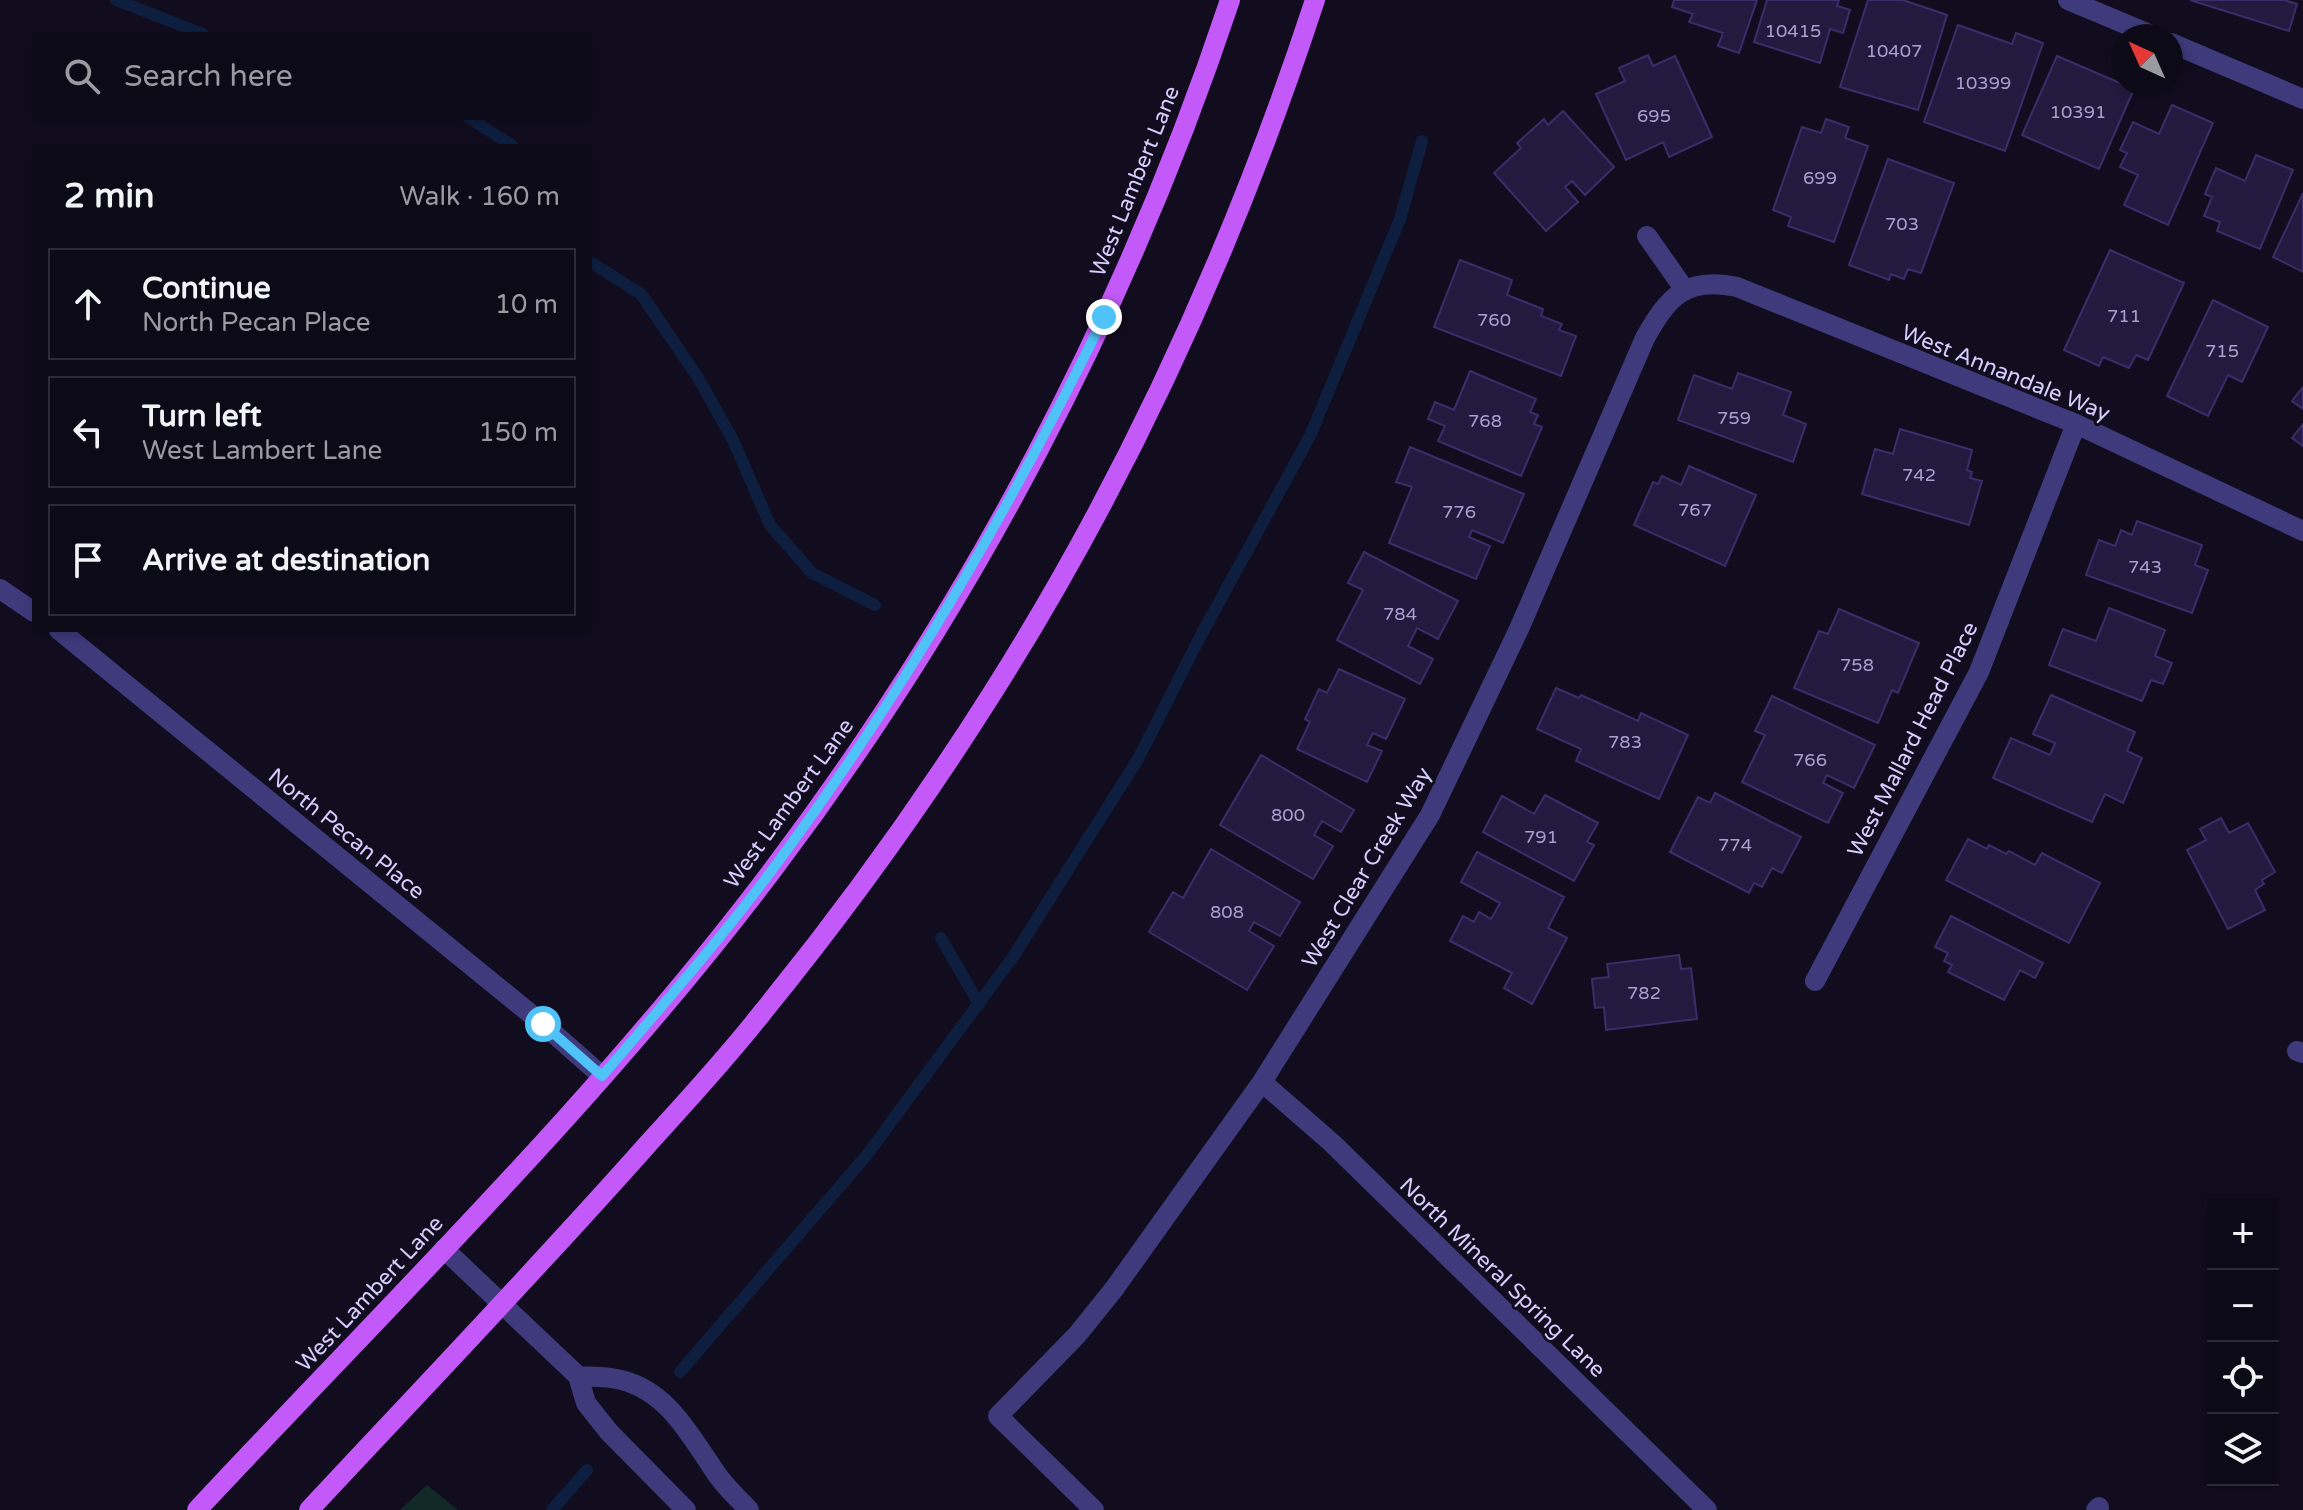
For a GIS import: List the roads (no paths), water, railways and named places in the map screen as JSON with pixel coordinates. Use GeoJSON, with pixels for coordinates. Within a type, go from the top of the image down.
{"type":"FeatureCollection","features":[{"type":"Feature","properties":{"kind":"main road","name":"West Lambert Lane"},"geometry":{"type":"LineString","coordinates":[[197,1510],[444,1249],[602,1076],[696,966],[775,866],[925,648],[991,536],[1104,317],[1180,136],[1230,0]]}},
{"type":"Feature","properties":{"kind":"main road"},"geometry":{"type":"LineString","coordinates":[[309,1510],[619,1177],[759,1018],[840,914],[994,691],[1062,575],[1177,351],[1261,152],[1315,0]]}},
{"type":"Feature","properties":{"kind":"street"},"geometry":{"type":"LineString","coordinates":[[2068,0],[2125,24]]}},
{"type":"Feature","properties":{"kind":"street"},"geometry":{"type":"LineString","coordinates":[[2183,48],[2303,99]]}},
{"type":"Feature","properties":{"kind":"street"},"geometry":{"type":"LineString","coordinates":[[1647,236],[1685,290]]}},
{"type":"Feature","properties":{"kind":"street","name":"West Annandale Way"},"geometry":{"type":"LineString","coordinates":[[1685,290],[1704,283],[1737,287],[2076,424],[2303,531]]}},
{"type":"Feature","properties":{"kind":"street","name":"West Clear Creek Way"},"geometry":{"type":"LineString","coordinates":[[1094,1510],[998,1416],[1077,1335],[1114,1289],[1262,1082],[1430,815],[1519,629],[1645,338],[1663,308],[1685,290]]}},
{"type":"Feature","properties":{"kind":"street","name":"West Mallard Head Place"},"geometry":{"type":"LineString","coordinates":[[1815,981],[1979,672],[2076,424]]}},
{"type":"Feature","properties":{"kind":"street"},"geometry":{"type":"LineString","coordinates":[[0,589],[32,611]]}},
{"type":"Feature","properties":{"kind":"street","name":"North Pecan Place"},"geometry":{"type":"LineString","coordinates":[[61,632],[531,1014],[602,1076]]}},
{"type":"Feature","properties":{"kind":"street","name":"North Mineral Spring Lane"},"geometry":{"type":"LineString","coordinates":[[1262,1082],[1332,1143],[1707,1510]]}},
{"type":"Feature","properties":{"kind":"street"},"geometry":{"type":"LineString","coordinates":[[444,1249],[578,1376],[586,1403],[609,1432],[686,1510]]}},
{"type":"Feature","properties":{"kind":"street"},"geometry":{"type":"LineString","coordinates":[[578,1376],[621,1380],[659,1400],[695,1438],[716,1474],[749,1510]]}},
{"type":"Feature","properties":{"kind":"waterway"},"geometry":{"type":"LineString","coordinates":[[116,0],[198,32]]}},
{"type":"Feature","properties":{"kind":"waterway"},"geometry":{"type":"LineString","coordinates":[[472,120],[510,144]]}},
{"type":"Feature","properties":{"kind":"waterway"},"geometry":{"type":"LineString","coordinates":[[680,1372],[866,1156],[1013,957],[1138,759],[1200,637],[1310,436],[1400,219],[1422,141]]}},
{"type":"Feature","properties":{"kind":"waterway"},"geometry":{"type":"LineString","coordinates":[[592,263],[641,294],[697,376],[733,440],[770,525],[812,573],[875,605]]}},
{"type":"Feature","properties":{"kind":"waterway"},"geometry":{"type":"LineString","coordinates":[[941,938],[979,1004]]}},
{"type":"Feature","properties":{"kind":"waterway"},"geometry":{"type":"LineString","coordinates":[[552,1510],[587,1470]]}}]}
